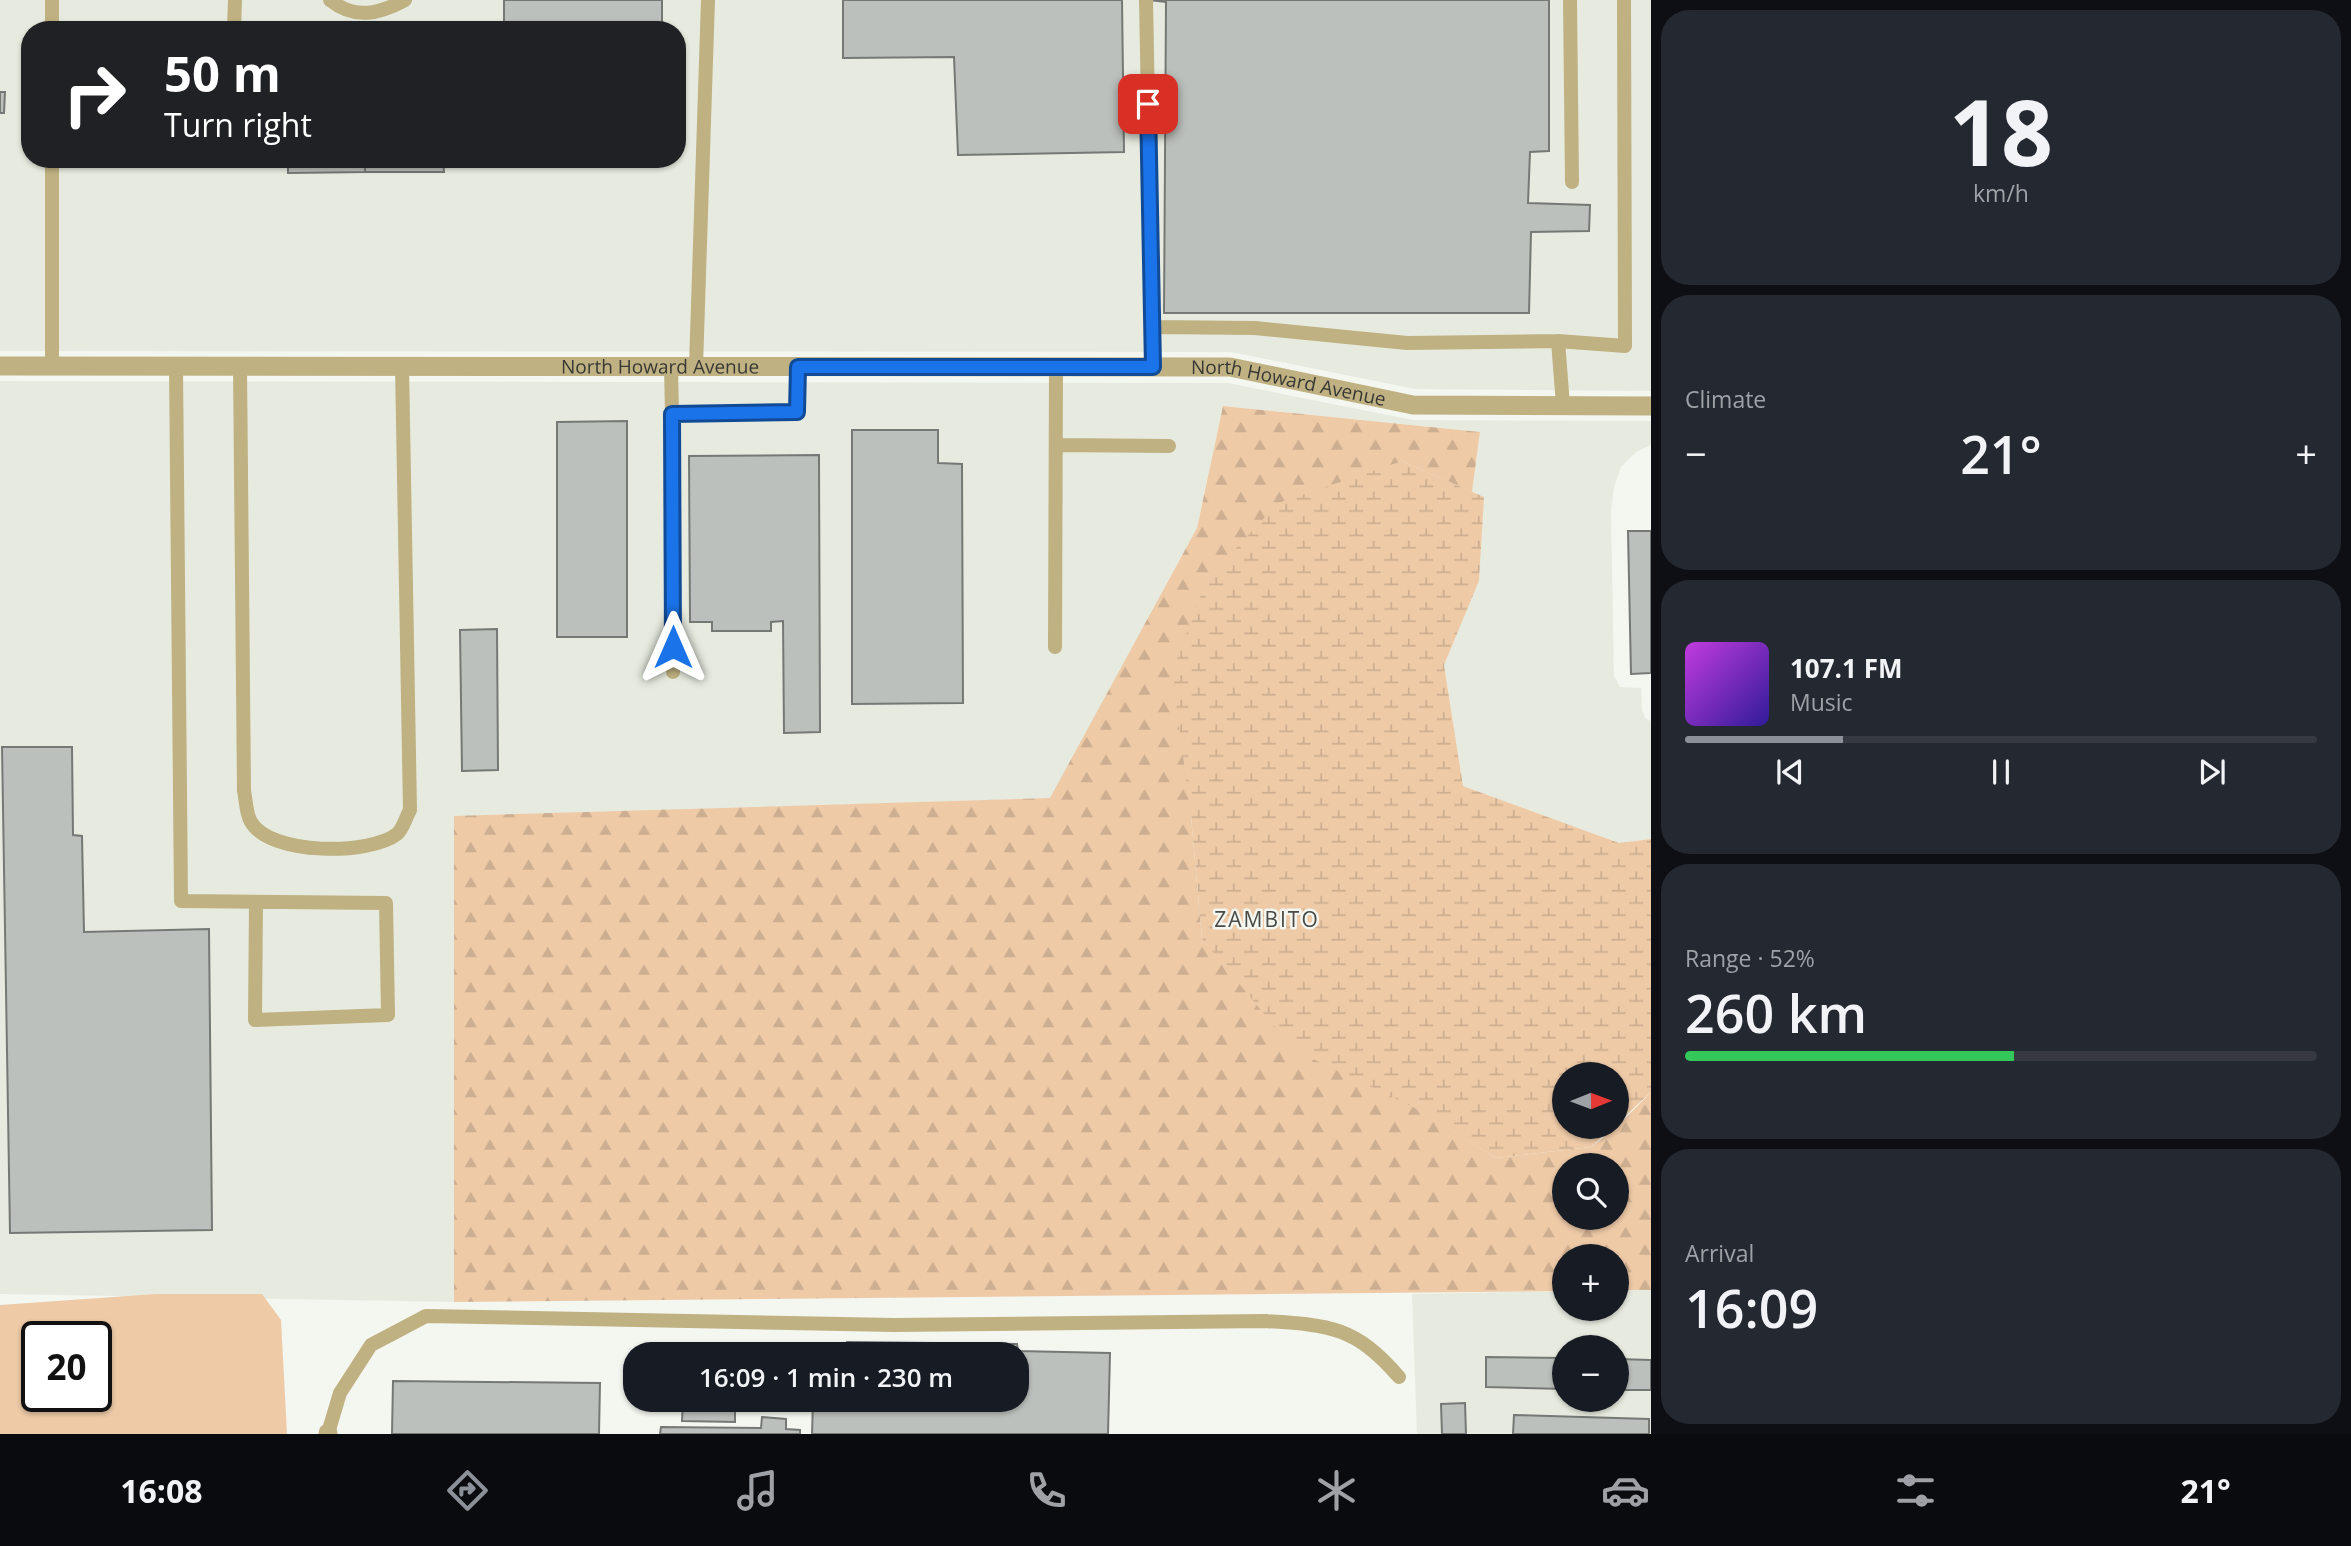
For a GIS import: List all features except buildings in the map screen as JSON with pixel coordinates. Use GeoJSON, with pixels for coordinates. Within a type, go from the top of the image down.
{"type":"FeatureCollection","features":[{"type":"Feature","properties":{"kind":"street","name":"North Howard Avenue"},"geometry":{"type":"LineString","coordinates":[[0,366],[1230,367],[1413,405],[1651,406]]}},
{"type":"Feature","properties":{"kind":"lane"},"geometry":{"type":"LineString","coordinates":[[52,0],[52,21]]}},
{"type":"Feature","properties":{"kind":"lane"},"geometry":{"type":"LineString","coordinates":[[234,21],[235,0]]}},
{"type":"Feature","properties":{"kind":"lane"},"geometry":{"type":"LineString","coordinates":[[330,0],[341,9],[366,15],[385,11],[405,0]]}},
{"type":"Feature","properties":{"kind":"lane"},"geometry":{"type":"LineString","coordinates":[[696,366],[708,0]]}},
{"type":"Feature","properties":{"kind":"lane"},"geometry":{"type":"LineString","coordinates":[[1146,0],[1153,367]]}},
{"type":"Feature","properties":{"kind":"lane"},"geometry":{"type":"LineString","coordinates":[[1570,0],[1573,182]]}},
{"type":"Feature","properties":{"kind":"lane"},"geometry":{"type":"LineString","coordinates":[[1152,327],[1255,328],[1407,343],[1558,341],[1625,346],[1624,0]]}},
{"type":"Feature","properties":{"kind":"lane"},"geometry":{"type":"LineString","coordinates":[[52,168],[52,366]]}},
{"type":"Feature","properties":{"kind":"lane"},"geometry":{"type":"LineString","coordinates":[[1558,341],[1563,405]]}},
{"type":"Feature","properties":{"kind":"lane"},"geometry":{"type":"LineString","coordinates":[[176,366],[181,901],[386,903],[387,1015],[254,1020],[256,902]]}},
{"type":"Feature","properties":{"kind":"lane"},"geometry":{"type":"LineString","coordinates":[[240,366],[244,791],[251,822],[270,840],[303,848],[376,846],[400,832],[410,810],[402,366]]}},
{"type":"Feature","properties":{"kind":"lane"},"geometry":{"type":"LineString","coordinates":[[671,366],[673,673]]}},
{"type":"Feature","properties":{"kind":"lane"},"geometry":{"type":"LineString","coordinates":[[672,414],[797,412],[798,367]]}},
{"type":"Feature","properties":{"kind":"lane"},"geometry":{"type":"LineString","coordinates":[[1055,647],[1056,367]]}},
{"type":"Feature","properties":{"kind":"lane"},"geometry":{"type":"LineString","coordinates":[[1056,445],[1168,446]]}},
{"type":"Feature","properties":{"kind":"lane"},"geometry":{"type":"LineString","coordinates":[[328,1433],[340,1393],[370,1345],[426,1317],[894,1325],[1265,1321],[1324,1325],[1353,1336],[1377,1352],[1399,1377]]}},
{"type":"Feature","properties":{"kind":"shaded area"},"geometry":{"type":"Polygon","coordinates":[[[0,0],[1651,0],[1651,391],[1415,389],[1231,352],[0,351],[0,0]]]}},
{"type":"Feature","properties":{"kind":"shaded area"},"geometry":{"type":"Polygon","coordinates":[[[0,381],[1228,383],[1413,420],[1651,421],[1651,445],[1636,452],[1621,467],[1614,487],[1611,512],[1614,676],[1620,687],[1641,688],[1642,710],[1645,718],[1651,721],[1651,839],[1619,843],[1463,786],[1444,665],[1479,581],[1483,497],[1472,492],[1480,432],[1223,406],[1197,528],[1051,798],[454,817],[454,1302],[0,1294],[0,381]]]}},
{"type":"Feature","properties":{"kind":"shaded area"},"geometry":{"type":"Polygon","coordinates":[[[1629,1290],[1651,1290],[1651,1434],[1417,1434],[1412,1294],[1552,1291],[1552,1321],[1629,1321],[1629,1290]]]}},
{"type":"Feature","properties":{"kind":"green space"},"geometry":{"type":"Polygon","coordinates":[[[1223,406],[1480,432],[1472,492],[1402,461],[1191,817],[1202,938],[1414,1107],[1496,1158],[1591,1147],[1601,1139],[1629,1139],[1629,1115],[1651,1092],[1651,1290],[1629,1290],[1629,1244],[1552,1244],[1552,1291],[454,1302],[454,816],[1050,798],[1197,528],[1223,406]]]}},
{"type":"Feature","properties":{"kind":"green space"},"geometry":{"type":"Polygon","coordinates":[[[1402,461],[1484,497],[1479,581],[1444,665],[1463,786],[1619,843],[1651,839],[1651,1092],[1629,1113],[1629,1062],[1552,1062],[1552,1139],[1600,1139],[1591,1147],[1496,1158],[1413,1107],[1294,1050],[1202,939],[1191,817],[1172,673],[1206,581],[1278,503],[1402,461]]]}},
{"type":"Feature","properties":{"kind":"green space"},"geometry":{"type":"Polygon","coordinates":[[[156,1294],[262,1294],[281,1320],[287,1434],[0,1434],[0,1305],[156,1294]]]}},
{"type":"Feature","properties":{"kind":"district","name":"ZAMBITO"},"geometry":{"type":"Point","coordinates":[1267,919]}},
{"type":"Feature","properties":{"kind":"route"},"geometry":{"type":"LineString","coordinates":[[673,647],[672,414],[797,412],[798,367],[1153,367],[1148,104]]}}]}
